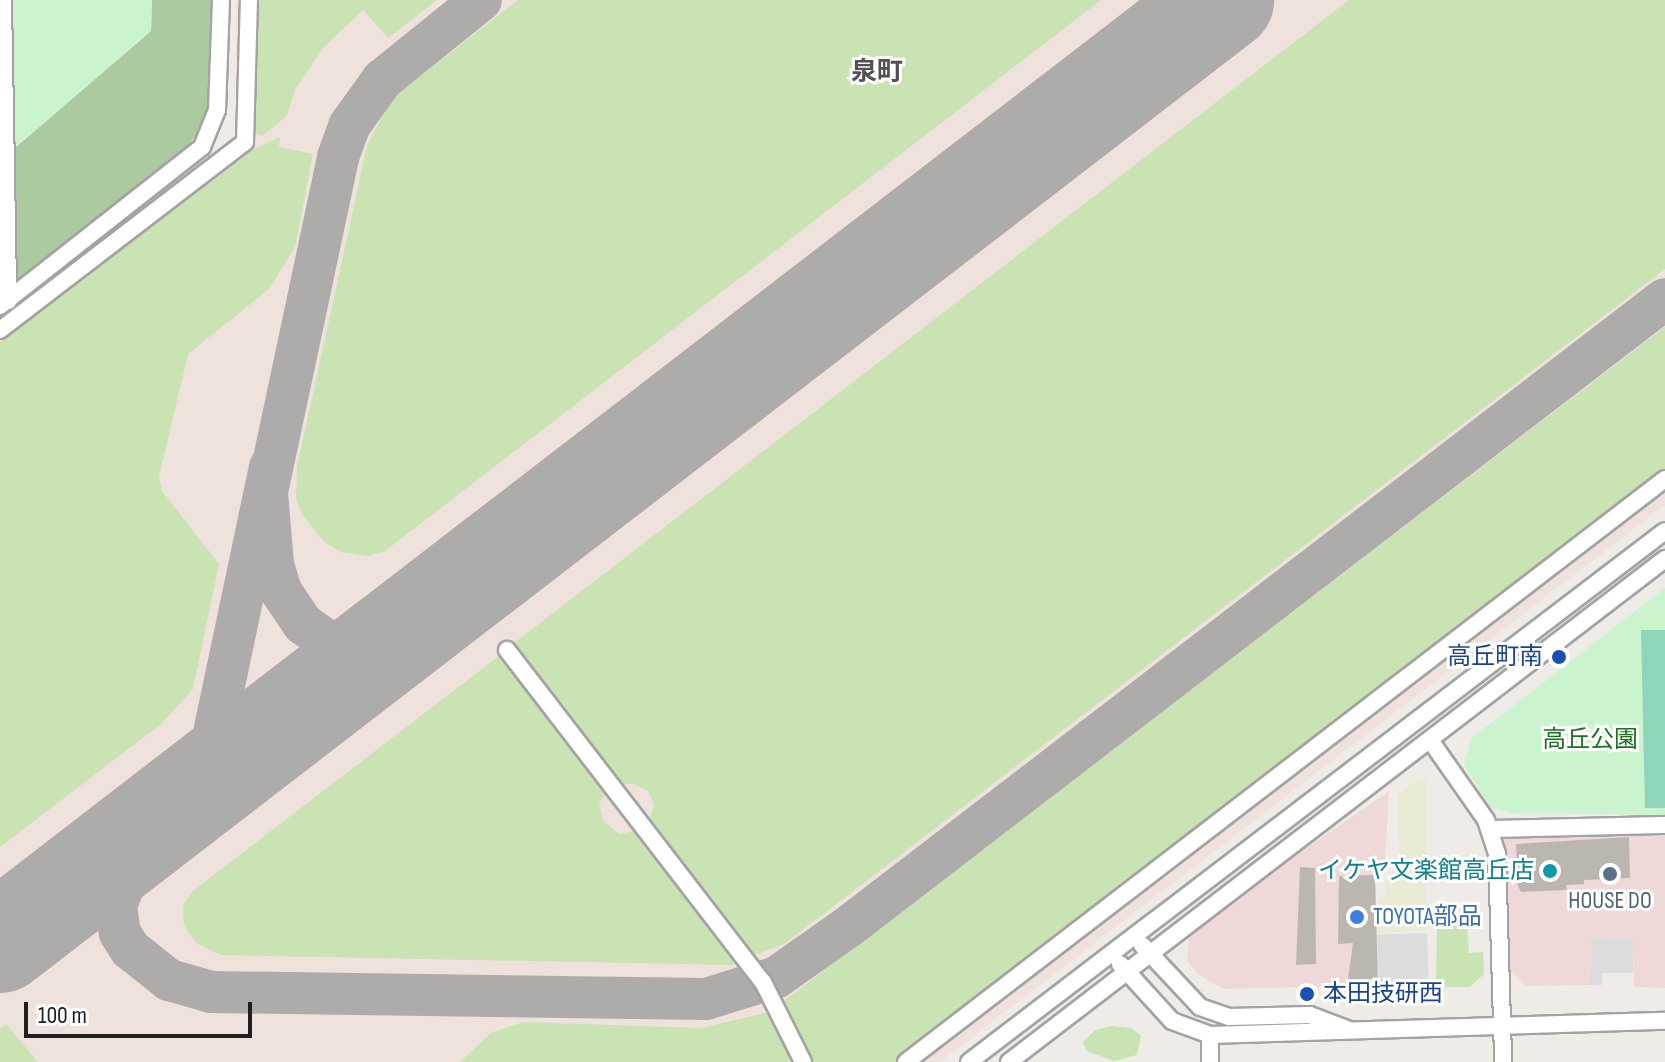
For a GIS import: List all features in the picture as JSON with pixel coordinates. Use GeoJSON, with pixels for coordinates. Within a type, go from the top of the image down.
{"type":"FeatureCollection","features":[{"type":"Feature","properties":{"kind":"street"},"geometry":{"type":"LineString","coordinates":[[3,0],[1,123],[4,304]]}},
{"type":"Feature","properties":{"kind":"street"},"geometry":{"type":"LineString","coordinates":[[4,304],[202,147],[217,110],[221,0]]}},
{"type":"Feature","properties":{"kind":"street"},"geometry":{"type":"LineString","coordinates":[[0,330],[231,158],[245,142],[249,0]]}},
{"type":"Feature","properties":{"kind":"street"},"geometry":{"type":"LineString","coordinates":[[906,1062],[1665,479]]}},
{"type":"Feature","properties":{"kind":"street"},"geometry":{"type":"LineString","coordinates":[[969,1062],[1665,531]]}},
{"type":"Feature","properties":{"kind":"street"},"geometry":{"type":"LineString","coordinates":[[1009,1062],[1665,559]]}},
{"type":"Feature","properties":{"kind":"street"},"geometry":{"type":"LineString","coordinates":[[507,650],[763,982],[803,1062]]}},
{"type":"Feature","properties":{"kind":"street"},"geometry":{"type":"LineString","coordinates":[[1430,740],[1489,829],[1501,878],[1503,1062]]}},
{"type":"Feature","properties":{"kind":"street"},"geometry":{"type":"LineString","coordinates":[[1489,829],[1665,825]]}},
{"type":"Feature","properties":{"kind":"street"},"geometry":{"type":"LineString","coordinates":[[1134,936],[1200,1007],[1229,1017],[1310,1015],[1348,1030]]}},
{"type":"Feature","properties":{"kind":"street"},"geometry":{"type":"LineString","coordinates":[[1111,953],[1172,1021],[1210,1035],[1318,1035],[1348,1030],[1665,1021]]}},
{"type":"Feature","properties":{"kind":"street"},"geometry":{"type":"LineString","coordinates":[[1210,1035],[1210,1062]]}},
{"type":"Feature","properties":{"kind":"shaded area"},"geometry":{"type":"Polygon","coordinates":[[[236,0],[1665,0],[1665,505],[940,1062],[0,1062],[0,326],[236,144],[236,0]]]}},
{"type":"Feature","properties":{"kind":"shaded area"},"geometry":{"type":"Polygon","coordinates":[[[1389,791],[1385,860],[1375,875],[1378,985],[1224,989],[1199,975],[1187,961],[1190,929],[1389,791]]]}},
{"type":"Feature","properties":{"kind":"shaded area"},"geometry":{"type":"Polygon","coordinates":[[[1665,828],[1665,988],[1634,987],[1634,938],[1591,937],[1590,985],[1526,986],[1507,967],[1507,861],[1493,829],[1665,828]]]}},
{"type":"Feature","properties":{"kind":"shaded area"},"geometry":{"type":"Polygon","coordinates":[[[1427,933],[1429,984],[1379,986],[1377,935],[1427,933]]]}},
{"type":"Feature","properties":{"kind":"shaded area"},"geometry":{"type":"Polygon","coordinates":[[[1591,937],[1634,938],[1633,973],[1602,973],[1602,985],[1590,985],[1591,937]]]}},
{"type":"Feature","properties":{"kind":"green space"},"geometry":{"type":"Polygon","coordinates":[[[9,0],[152,0],[151,31],[9,153],[9,0]]]}},
{"type":"Feature","properties":{"kind":"green space"},"geometry":{"type":"Polygon","coordinates":[[[152,0],[214,0],[212,96],[202,128],[184,150],[12,285],[9,153],[151,31],[152,0]]]}},
{"type":"Feature","properties":{"kind":"green space"},"geometry":{"type":"Polygon","coordinates":[[[260,0],[437,0],[388,38],[363,10],[323,48],[295,90],[286,117],[262,136],[253,131],[255,7],[260,0]]]}},
{"type":"Feature","properties":{"kind":"green space"},"geometry":{"type":"Polygon","coordinates":[[[518,0],[1101,0],[385,551],[368,556],[341,552],[324,542],[302,514],[296,499],[297,467],[367,146],[391,99],[518,0]]]}},
{"type":"Feature","properties":{"kind":"green space"},"geometry":{"type":"Polygon","coordinates":[[[1349,0],[1665,0],[1665,269],[784,944],[752,956],[648,824],[654,805],[648,791],[631,783],[616,787],[509,647],[1349,0]]]}},
{"type":"Feature","properties":{"kind":"green space"},"geometry":{"type":"Polygon","coordinates":[[[280,137],[279,147],[313,154],[295,247],[269,289],[188,354],[159,477],[162,491],[219,564],[193,689],[161,724],[0,847],[0,342],[254,149],[280,137]]]}},
{"type":"Feature","properties":{"kind":"green space"},"geometry":{"type":"Polygon","coordinates":[[[1665,327],[1665,474],[900,1062],[812,1062],[784,1001],[1665,327]]]}},
{"type":"Feature","properties":{"kind":"green space","name":"高丘公園"},"geometry":{"type":"Polygon","coordinates":[[[1665,588],[1665,815],[1511,813],[1490,807],[1464,764],[1472,738],[1665,588]]]}},
{"type":"Feature","properties":{"kind":"green space"},"geometry":{"type":"Polygon","coordinates":[[[1641,630],[1665,630],[1665,808],[1645,808],[1641,630]]]}},
{"type":"Feature","properties":{"kind":"green space"},"geometry":{"type":"Polygon","coordinates":[[[504,652],[608,790],[599,804],[604,822],[619,834],[641,830],[736,957],[733,965],[221,955],[195,942],[184,925],[183,905],[193,891],[504,652]]]}},
{"type":"Feature","properties":{"kind":"green space"},"geometry":{"type":"Polygon","coordinates":[[[1421,778],[1426,780],[1426,930],[1379,933],[1378,898],[1385,897],[1386,876],[1400,875],[1398,795],[1421,778]]]}},
{"type":"Feature","properties":{"kind":"green space"},"geometry":{"type":"Polygon","coordinates":[[[1467,923],[1469,953],[1483,952],[1484,974],[1470,987],[1436,987],[1437,924],[1467,923]]]}},
{"type":"Feature","properties":{"kind":"green space"},"geometry":{"type":"Polygon","coordinates":[[[773,1011],[790,1051],[788,1062],[460,1062],[491,1033],[523,1022],[702,1028],[773,1011]]]}},
{"type":"Feature","properties":{"kind":"green space"},"geometry":{"type":"Polygon","coordinates":[[[6,1024],[38,1062],[0,1062],[0,1029],[6,1024]]]}},
{"type":"Feature","properties":{"kind":"green space"},"geometry":{"type":"Polygon","coordinates":[[[1112,1026],[1131,1028],[1141,1036],[1137,1055],[1114,1061],[1086,1051],[1083,1042],[1095,1030],[1112,1026]]]}},
{"type":"Feature","properties":{"kind":"building","name":"イケヤ文楽館高丘店"},"geometry":{"type":"Polygon","coordinates":[[[1629,837],[1630,878],[1584,880],[1584,884],[1566,885],[1567,890],[1521,892],[1518,886],[1516,844],[1629,837]]]}},
{"type":"Feature","properties":{"kind":"building"},"geometry":{"type":"Polygon","coordinates":[[[1300,867],[1315,868],[1316,964],[1296,965],[1300,867]]]}},
{"type":"Feature","properties":{"kind":"building"},"geometry":{"type":"Polygon","coordinates":[[[1375,875],[1378,986],[1347,987],[1353,943],[1338,944],[1339,876],[1375,875]]]}},
{"type":"Feature","properties":{"kind":"taxiway"},"geometry":{"type":"LineString","coordinates":[[408,627],[386,640],[354,645],[326,640],[303,624],[281,591],[273,564],[267,492],[338,157],[349,126],[382,80],[481,0]]}},
{"type":"Feature","properties":{"kind":"taxiway"},"geometry":{"type":"LineString","coordinates":[[270,467],[211,748],[182,800],[135,856],[116,906],[120,933],[130,949],[169,980],[211,992],[706,999],[777,977],[848,927],[1665,299]]}},
{"type":"Feature","properties":{"kind":"runway"},"geometry":{"type":"LineString","coordinates":[[0,942],[1223,0]]}},
{"type":"Feature","properties":{"kind":"place","name":"高丘町南"},"geometry":{"type":"Point","coordinates":[1559,657]}},
{"type":"Feature","properties":{"kind":"place","name":"イケヤ文楽館高丘店"},"geometry":{"type":"Point","coordinates":[1550,871]}},
{"type":"Feature","properties":{"kind":"place","name":"HOUSE DO"},"geometry":{"type":"Point","coordinates":[1610,874]}},
{"type":"Feature","properties":{"kind":"place","name":"TOYOTA部品"},"geometry":{"type":"Point","coordinates":[1357,917]}},
{"type":"Feature","properties":{"kind":"place","name":"本田技研西"},"geometry":{"type":"Point","coordinates":[1307,994]}},
{"type":"Feature","properties":{"kind":"district","name":"泉町"},"geometry":{"type":"Point","coordinates":[877,73]}}]}
